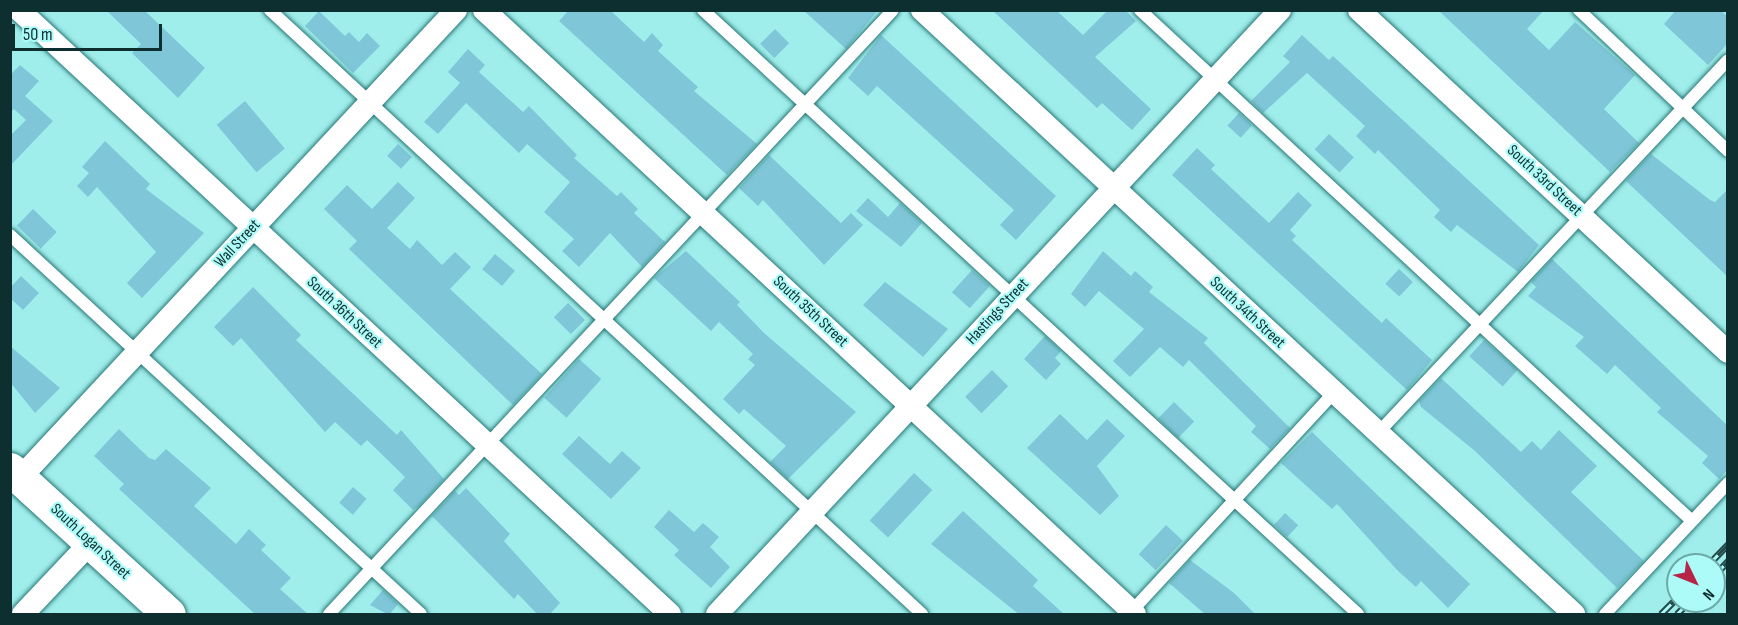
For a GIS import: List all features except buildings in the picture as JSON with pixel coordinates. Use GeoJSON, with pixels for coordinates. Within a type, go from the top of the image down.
{"type":"FeatureCollection","features":[{"type":"Feature","properties":{"kind":"street","name":"South 36th Street"},"geometry":{"type":"LineString","coordinates":[[19,10],[669,615]]}},
{"type":"Feature","properties":{"kind":"street","name":"Wall Street"},"geometry":{"type":"LineString","coordinates":[[15,473],[138,352],[456,10]]}},
{"type":"Feature","properties":{"kind":"street","name":"South 35th Street"},"geometry":{"type":"LineString","coordinates":[[484,10],[1132,613]]}},
{"type":"Feature","properties":{"kind":"street","name":"South 34th Street"},"geometry":{"type":"LineString","coordinates":[[922,10],[1112,189],[1574,615]]}},
{"type":"Feature","properties":{"kind":"street","name":"Hastings Street"},"geometry":{"type":"LineString","coordinates":[[717,615],[1280,10]]}},
{"type":"Feature","properties":{"kind":"street","name":"South 33rd Street"},"geometry":{"type":"LineString","coordinates":[[1359,10],[1728,352]]}},
{"type":"Feature","properties":{"kind":"street","name":"South Logan Street"},"geometry":{"type":"LineString","coordinates":[[15,473],[169,615]]}},
{"type":"Feature","properties":{"kind":"street"},"geometry":{"type":"LineString","coordinates":[[23,615],[91,542]]}},
{"type":"Feature","properties":{"kind":"lane"},"geometry":{"type":"LineString","coordinates":[[270,10],[922,615]]}},
{"type":"Feature","properties":{"kind":"lane"},"geometry":{"type":"LineString","coordinates":[[703,10],[1011,297],[1358,615]]}},
{"type":"Feature","properties":{"kind":"lane"},"geometry":{"type":"LineString","coordinates":[[329,615],[485,444],[893,10]]}},
{"type":"Feature","properties":{"kind":"lane"},"geometry":{"type":"LineString","coordinates":[[1140,10],[1691,520]]}},
{"type":"Feature","properties":{"kind":"lane"},"geometry":{"type":"LineString","coordinates":[[1579,10],[1728,150]]}},
{"type":"Feature","properties":{"kind":"lane"},"geometry":{"type":"LineString","coordinates":[[1378,433],[1728,60]]}},
{"type":"Feature","properties":{"kind":"lane"},"geometry":{"type":"LineString","coordinates":[[10,234],[421,615]]}},
{"type":"Feature","properties":{"kind":"lane"},"geometry":{"type":"LineString","coordinates":[[1132,613],[1334,393]]}},
{"type":"Feature","properties":{"kind":"lane"},"geometry":{"type":"LineString","coordinates":[[1605,615],[1691,520],[1728,483]]}},
{"type":"Feature","properties":{"kind":"railway"},"geometry":{"type":"LineString","coordinates":[[1719,553],[1728,544]]}},
{"type":"Feature","properties":{"kind":"railway"},"geometry":{"type":"LineString","coordinates":[[1661,614],[1666,609]]}}]}
